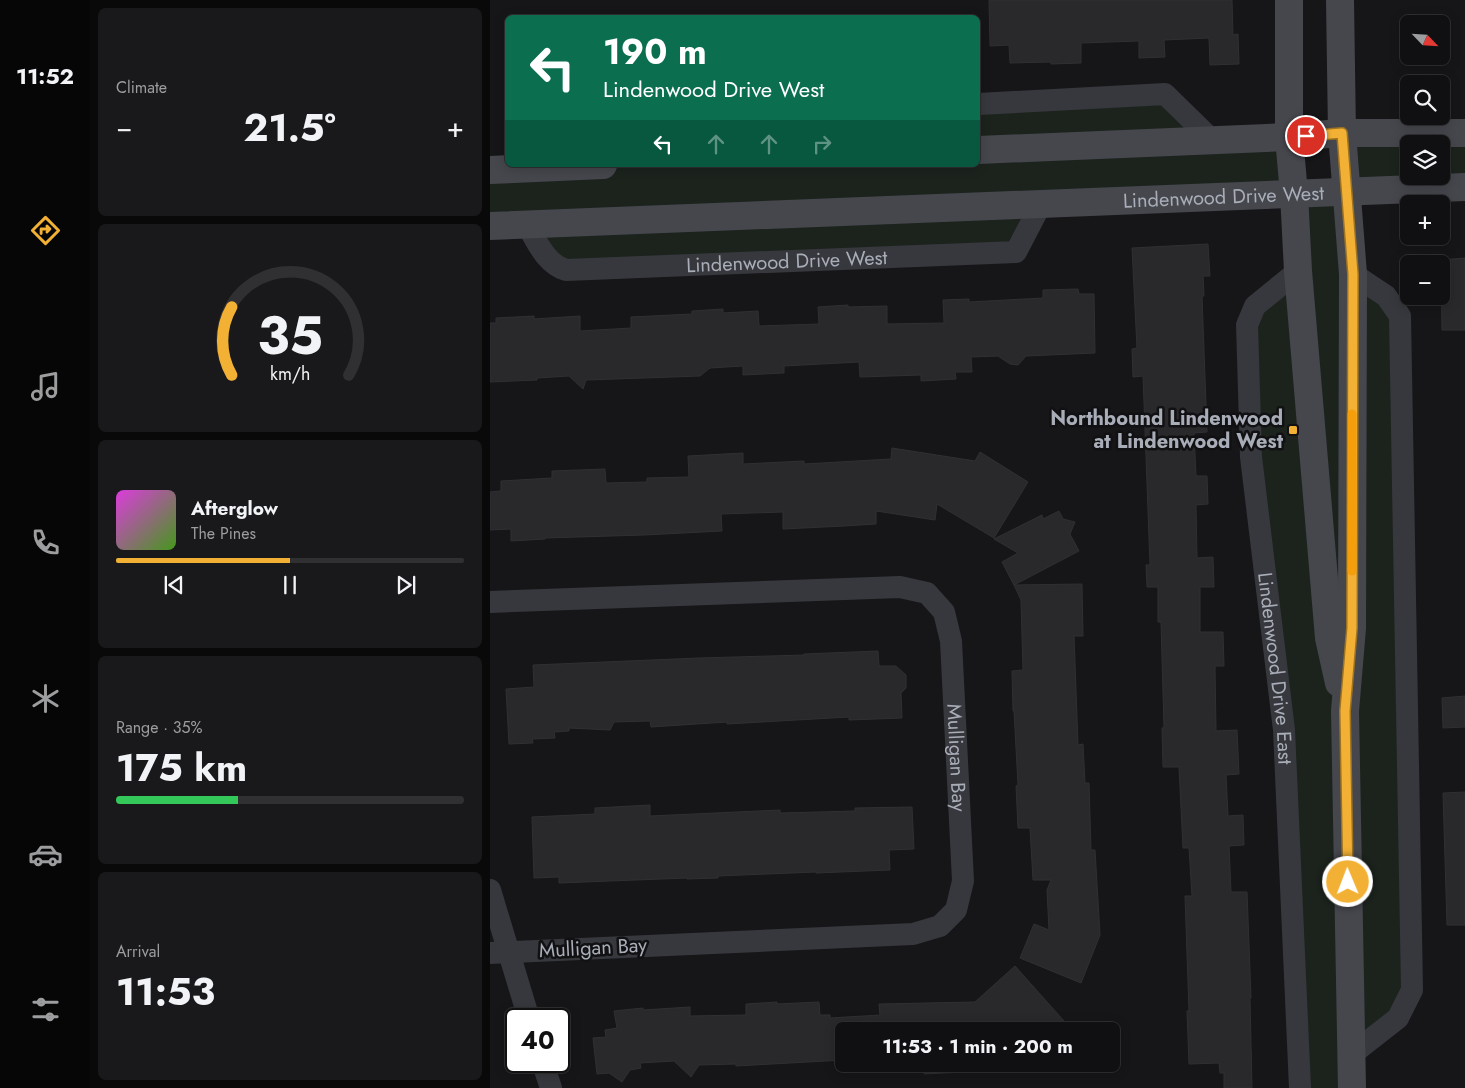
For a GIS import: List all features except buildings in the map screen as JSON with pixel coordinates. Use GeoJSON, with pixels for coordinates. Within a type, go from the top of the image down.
{"type":"FeatureCollection","features":[{"type":"Feature","properties":{"kind":"street"},"geometry":{"type":"LineString","coordinates":[[1289,0],[1288,137],[1294,194],[1298,271],[1329,638],[1345,711]]}},
{"type":"Feature","properties":{"kind":"street"},"geometry":{"type":"LineString","coordinates":[[1340,0],[1342,133],[1353,274],[1352,628],[1345,711],[1352,1088]]}},
{"type":"Feature","properties":{"kind":"street"},"geometry":{"type":"LineString","coordinates":[[980,104],[1165,94],[1212,140]]}},
{"type":"Feature","properties":{"kind":"street"},"geometry":{"type":"LineString","coordinates":[[980,150],[1342,133],[1465,133]]}},
{"type":"Feature","properties":{"kind":"street"},"geometry":{"type":"LineString","coordinates":[[490,170],[519,167]]}},
{"type":"Feature","properties":{"kind":"street","name":"Lindenwood Drive West"},"geometry":{"type":"LineString","coordinates":[[490,226],[1465,187]]}},
{"type":"Feature","properties":{"kind":"street","name":"Lindenwood Drive West"},"geometry":{"type":"LineString","coordinates":[[527,225],[544,253],[558,268],[566,270],[1016,252],[1041,204]]}},
{"type":"Feature","properties":{"kind":"street","name":"Lindenwood Drive East"},"geometry":{"type":"LineString","coordinates":[[1298,271],[1255,306],[1247,325],[1251,457],[1284,730],[1300,1088]]}},
{"type":"Feature","properties":{"kind":"street"},"geometry":{"type":"LineString","coordinates":[[1352,1054],[1398,1018],[1412,990],[1400,316],[1386,296],[1353,274]]}},
{"type":"Feature","properties":{"kind":"street","name":"Mulligan Bay"},"geometry":{"type":"LineString","coordinates":[[490,602],[900,587],[928,593],[944,612],[950,641],[963,881],[956,910],[940,926],[913,934],[499,953]]}},
{"type":"Feature","properties":{"kind":"street"},"geometry":{"type":"LineString","coordinates":[[490,890],[499,953],[524,1008]]}},
{"type":"Feature","properties":{"kind":"street"},"geometry":{"type":"LineString","coordinates":[[546,1073],[550,1088]]}},
{"type":"Feature","properties":{"kind":"shaded area"},"geometry":{"type":"Polygon","coordinates":[[[1165,94],[1212,140],[1289,137],[1294,194],[1041,204],[1016,252],[566,270],[527,225],[490,226],[490,170],[513,167],[980,167],[980,104],[1165,94]]]}},
{"type":"Feature","properties":{"kind":"shaded area"},"geometry":{"type":"Polygon","coordinates":[[[1342,133],[1465,133],[1465,187],[1347,192],[1353,274],[1400,316],[1412,990],[1352,1054],[1352,1088],[1300,1088],[1247,325],[1298,271],[1294,194],[1346,192],[1342,133]]]}},
{"type":"Feature","properties":{"kind":"slow traffic"},"geometry":{"type":"LineString","coordinates":[[1352,414],[1352,571]]}},
{"type":"Feature","properties":{"kind":"place","name":"Northbound Lindenwood at Lindenwood West"},"geometry":{"type":"Point","coordinates":[1293,430]}},
{"type":"Feature","properties":{"kind":"route"},"geometry":{"type":"LineString","coordinates":[[1306,136],[1342,133],[1353,274],[1352,628],[1345,711],[1348,882]]}}]}
